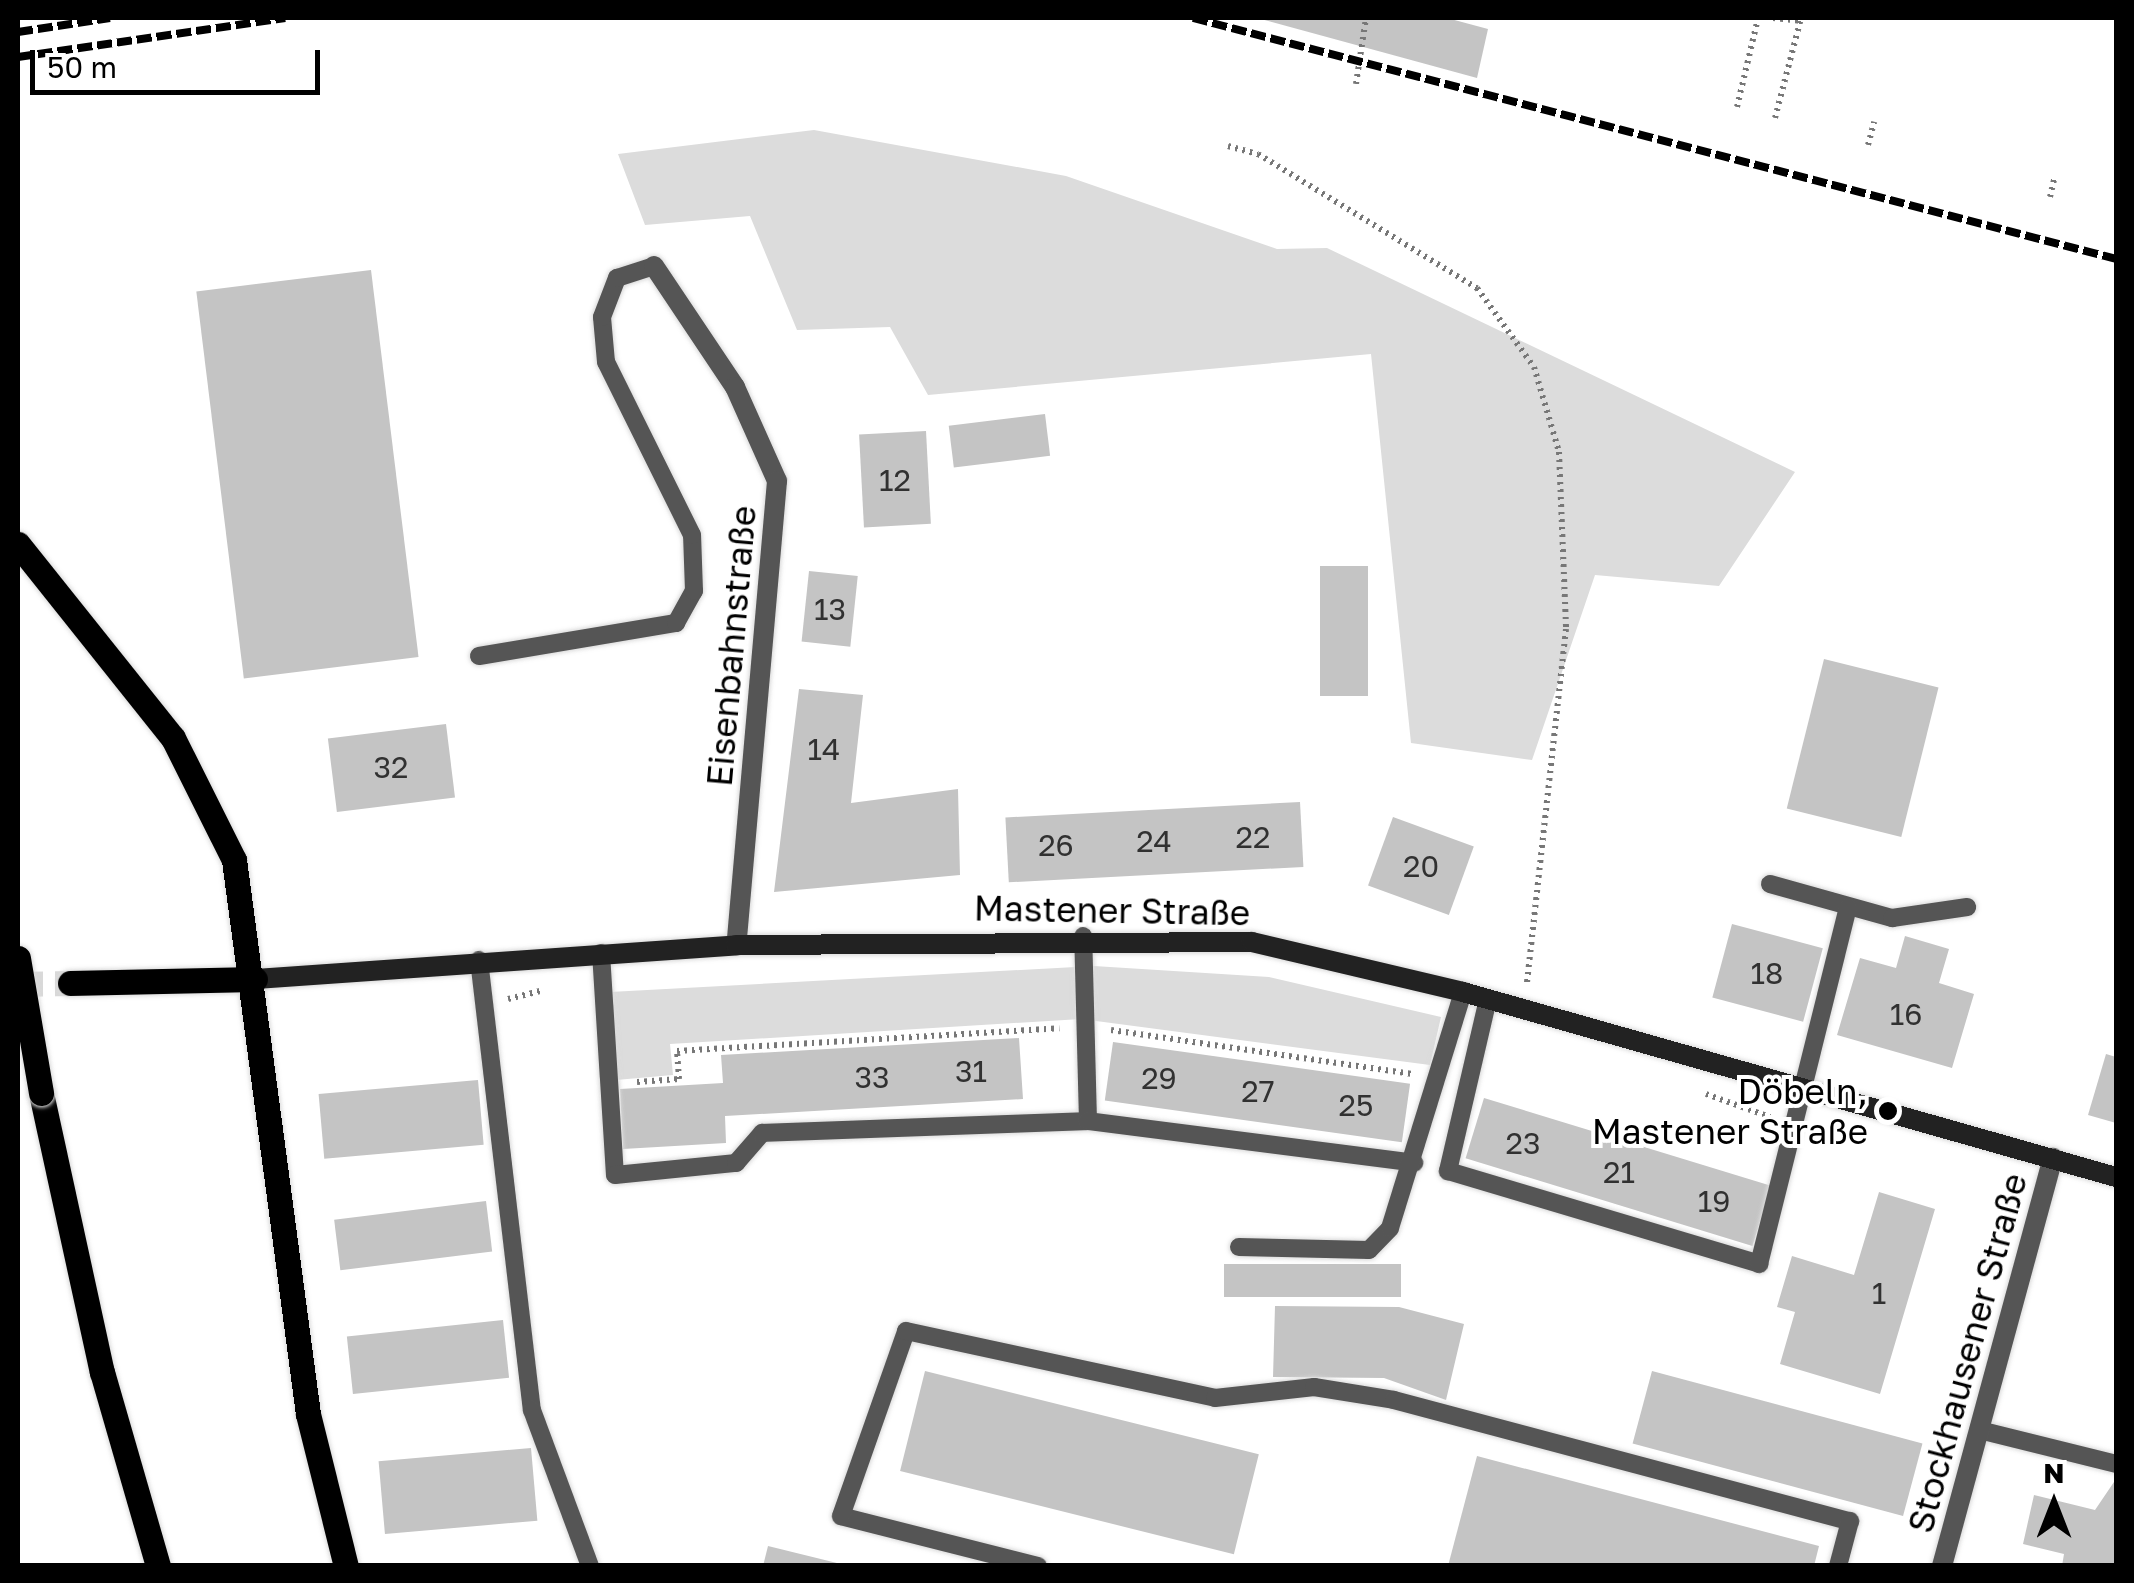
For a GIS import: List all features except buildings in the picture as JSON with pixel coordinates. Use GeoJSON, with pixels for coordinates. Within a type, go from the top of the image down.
{"type":"FeatureCollection","features":[{"type":"Feature","properties":{"kind":"main road"},"geometry":{"type":"LineString","coordinates":[[18,544],[173,738],[214,812],[247,907],[283,1254],[308,1414],[346,1566]]}},
{"type":"Feature","properties":{"kind":"main road","name":"Mastener Straße"},"geometry":{"type":"LineString","coordinates":[[256,980],[479,960],[736,945],[1083,936],[1252,942],[1463,992],[2116,1177]]}},
{"type":"Feature","properties":{"kind":"main road"},"geometry":{"type":"LineString","coordinates":[[18,958],[41,1093],[98,1355],[158,1566]]}},
{"type":"Feature","properties":{"kind":"main road"},"geometry":{"type":"LineString","coordinates":[[70,983],[256,980]]}},
{"type":"Feature","properties":{"kind":"street","name":"Eisenbahnstraße"},"geometry":{"type":"LineString","coordinates":[[654,266],[735,388],[777,481],[736,945]]}},
{"type":"Feature","properties":{"kind":"street","name":"Stockhausener Straße"},"geometry":{"type":"LineString","coordinates":[[1942,1566],[2053,1158]]}},
{"type":"Feature","properties":{"kind":"lane"},"geometry":{"type":"LineString","coordinates":[[478,656],[676,623],[694,591],[692,536],[606,362],[602,317],[617,278],[654,266]]}},
{"type":"Feature","properties":{"kind":"lane"},"geometry":{"type":"LineString","coordinates":[[1770,884],[1892,918],[1967,907]]}},
{"type":"Feature","properties":{"kind":"lane"},"geometry":{"type":"LineString","coordinates":[[1488,999],[1448,1171],[1759,1264],[1848,907]]}},
{"type":"Feature","properties":{"kind":"lane"},"geometry":{"type":"LineString","coordinates":[[1083,936],[1088,1121]]}},
{"type":"Feature","properties":{"kind":"lane"},"geometry":{"type":"LineString","coordinates":[[601,953],[614,1175],[736,1163],[762,1132],[1088,1121],[1414,1163]]}},
{"type":"Feature","properties":{"kind":"lane"},"geometry":{"type":"LineString","coordinates":[[479,960],[532,1410],[590,1566]]}},
{"type":"Feature","properties":{"kind":"lane"},"geometry":{"type":"LineString","coordinates":[[1238,1247],[1369,1250],[1390,1228],[1414,1163],[1463,992]]}},
{"type":"Feature","properties":{"kind":"lane"},"geometry":{"type":"LineString","coordinates":[[1038,1566],[841,1516],[906,1332],[1216,1398],[1314,1388],[1394,1400],[1850,1521],[1838,1566]]}},
{"type":"Feature","properties":{"kind":"lane"},"geometry":{"type":"LineString","coordinates":[[1979,1430],[2116,1464]]}},
{"type":"Feature","properties":{"kind":"path"},"geometry":{"type":"LineString","coordinates":[[1356,84],[1366,18]]}},
{"type":"Feature","properties":{"kind":"path"},"geometry":{"type":"LineString","coordinates":[[1737,108],[1758,18]]}},
{"type":"Feature","properties":{"kind":"path"},"geometry":{"type":"LineString","coordinates":[[1773,18],[1800,19],[1775,118]]}},
{"type":"Feature","properties":{"kind":"path"},"geometry":{"type":"LineString","coordinates":[[1868,146],[1874,122]]}},
{"type":"Feature","properties":{"kind":"path"},"geometry":{"type":"LineString","coordinates":[[1228,146],[1258,154],[1438,259],[1478,288],[1534,368],[1559,452],[1566,629],[1521,1008]]}},
{"type":"Feature","properties":{"kind":"path"},"geometry":{"type":"LineString","coordinates":[[2050,197],[2055,176]]}},
{"type":"Feature","properties":{"kind":"path"},"geometry":{"type":"LineString","coordinates":[[483,1008],[602,981]]}},
{"type":"Feature","properties":{"kind":"path"},"geometry":{"type":"LineString","coordinates":[[606,1085],[679,1078],[677,1051],[1086,1026],[1438,1078]]}},
{"type":"Feature","properties":{"kind":"path"},"geometry":{"type":"LineString","coordinates":[[1687,1084],[1795,1126]]}},
{"type":"Feature","properties":{"kind":"shaded area"},"geometry":{"type":"Polygon","coordinates":[[[814,130],[1066,176],[1277,249],[1327,248],[1795,472],[1719,586],[1595,575],[1532,760],[1411,743],[1371,354],[928,395],[890,327],[797,330],[750,216],[645,225],[618,154],[814,130]]]}},
{"type":"Feature","properties":{"kind":"shaded area"},"geometry":{"type":"Polygon","coordinates":[[[1094,966],[1269,977],[1441,1017],[1430,1065],[1081,1019],[670,1044],[673,1075],[616,1080],[610,992],[1094,966]]]}},
{"type":"Feature","properties":{"kind":"tunnel"},"geometry":{"type":"LineString","coordinates":[[18,984],[70,983]]}},
{"type":"Feature","properties":{"kind":"railway"},"geometry":{"type":"LineString","coordinates":[[18,32],[110,18]]}},
{"type":"Feature","properties":{"kind":"railway"},"geometry":{"type":"LineString","coordinates":[[18,57],[285,18]]}},
{"type":"Feature","properties":{"kind":"railway"},"geometry":{"type":"LineString","coordinates":[[1193,18],[2116,259]]}},
{"type":"Feature","properties":{"kind":"place","name":"Döbeln, Mastener Straße"},"geometry":{"type":"Point","coordinates":[1888,1111]}}]}
